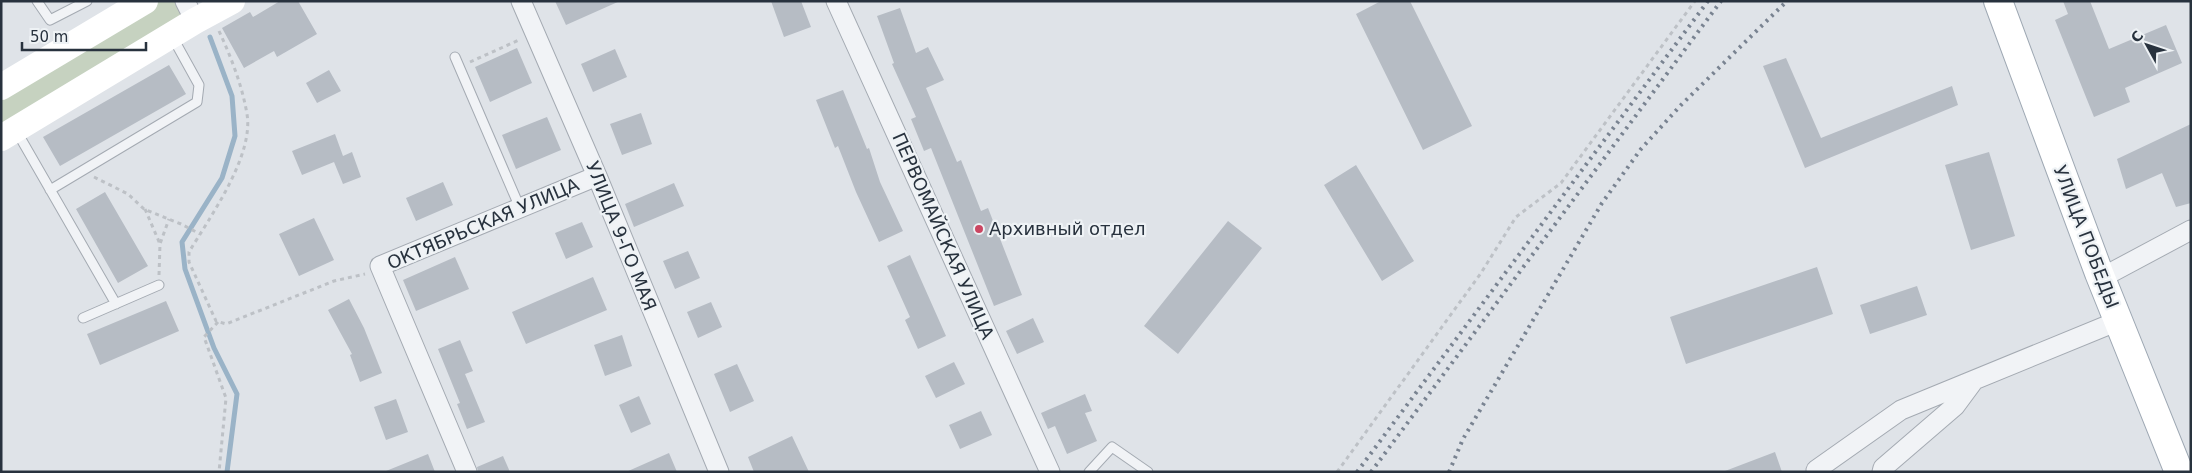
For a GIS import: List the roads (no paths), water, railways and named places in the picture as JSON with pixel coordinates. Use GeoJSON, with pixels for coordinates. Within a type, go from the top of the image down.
{"type":"FeatureCollection","features":[{"type":"Feature","properties":{"kind":"main road"},"geometry":{"type":"LineString","coordinates":[[3,81],[145,1]]}},
{"type":"Feature","properties":{"kind":"main road","name":"УЛИЦА ПОБЕДЫ"},"geometry":{"type":"LineString","coordinates":[[1998,1],[2101,278],[2179,472]]}},
{"type":"Feature","properties":{"kind":"main road"},"geometry":{"type":"LineString","coordinates":[[9,134],[172,36],[206,9]]}},
{"type":"Feature","properties":{"kind":"street","name":"УЛИЦА 9-ГО МАЯ"},"geometry":{"type":"LineString","coordinates":[[521,1],[597,176],[719,472]]}},
{"type":"Feature","properties":{"kind":"street","name":"ПЕРВОМАЙСКАЯ УЛИЦА"},"geometry":{"type":"LineString","coordinates":[[836,1],[1050,472]]}},
{"type":"Feature","properties":{"kind":"street","name":"ОКТЯБРЬСКАЯ УЛИЦА"},"geometry":{"type":"LineString","coordinates":[[467,472],[380,266],[597,176]]}},
{"type":"Feature","properties":{"kind":"street"},"geometry":{"type":"LineString","coordinates":[[2101,278],[2191,230]]}},
{"type":"Feature","properties":{"kind":"street"},"geometry":{"type":"LineString","coordinates":[[1816,470],[1901,410],[2118,321]]}},
{"type":"Feature","properties":{"kind":"street"},"geometry":{"type":"LineString","coordinates":[[1882,472],[1883,468],[1955,406],[1973,382]]}},
{"type":"Feature","properties":{"kind":"lane"},"geometry":{"type":"LineString","coordinates":[[37,1],[50,20],[87,1]]}},
{"type":"Feature","properties":{"kind":"lane"},"geometry":{"type":"LineString","coordinates":[[50,190],[197,102],[198,85],[172,36]]}},
{"type":"Feature","properties":{"kind":"lane"},"geometry":{"type":"LineString","coordinates":[[456,57],[520,209]]}},
{"type":"Feature","properties":{"kind":"lane"},"geometry":{"type":"LineString","coordinates":[[9,134],[50,190],[116,304]]}},
{"type":"Feature","properties":{"kind":"lane"},"geometry":{"type":"LineString","coordinates":[[83,318],[159,285]]}},
{"type":"Feature","properties":{"kind":"lane"},"geometry":{"type":"LineString","coordinates":[[1089,472],[1112,446],[1148,472]]}},
{"type":"Feature","properties":{"kind":"waterway"},"geometry":{"type":"LineString","coordinates":[[210,37],[232,96],[235,136],[222,178],[182,242],[185,269],[214,348],[237,394],[227,472]]}},
{"type":"Feature","properties":{"kind":"railway"},"geometry":{"type":"LineString","coordinates":[[1357,472],[1708,1]]}},
{"type":"Feature","properties":{"kind":"railway"},"geometry":{"type":"LineString","coordinates":[[1371,472],[1721,1]]}},
{"type":"Feature","properties":{"kind":"railway"},"geometry":{"type":"LineString","coordinates":[[1449,472],[1463,439],[1602,203],[1641,149],[1681,105],[1787,1]]}},
{"type":"Feature","properties":{"kind":"place","name":"Архивный отдел"},"geometry":{"type":"Point","coordinates":[979,229]}}]}
